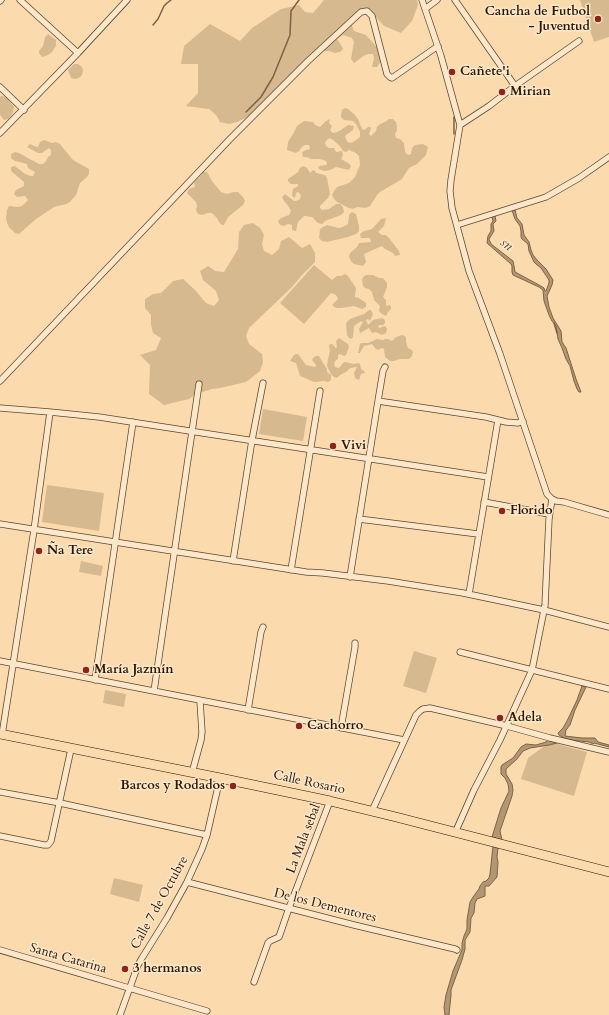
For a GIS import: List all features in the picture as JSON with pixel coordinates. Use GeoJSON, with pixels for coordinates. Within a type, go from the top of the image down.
{"type":"FeatureCollection","features":[{"type":"Feature","properties":{"kind":"main road","name":"Calle Rosario"},"geometry":{"type":"LineString","coordinates":[[1,735],[330,801],[609,872]]}},
{"type":"Feature","properties":{"kind":"street"},"geometry":{"type":"LineString","coordinates":[[20,0],[78,53]]}},
{"type":"Feature","properties":{"kind":"street"},"geometry":{"type":"LineString","coordinates":[[0,133],[24,110],[127,0]]}},
{"type":"Feature","properties":{"kind":"street"},"geometry":{"type":"LineString","coordinates":[[422,0],[438,46],[460,125],[451,180],[450,191],[452,208],[469,271],[500,354],[547,494],[552,499],[609,515]]}},
{"type":"Feature","properties":{"kind":"street"},"geometry":{"type":"LineString","coordinates":[[425,9],[437,0]]}},
{"type":"Feature","properties":{"kind":"street"},"geometry":{"type":"LineString","coordinates":[[455,0],[515,86]]}},
{"type":"Feature","properties":{"kind":"street"},"geometry":{"type":"LineString","coordinates":[[0,381],[230,140],[308,61],[361,12],[367,11],[372,16],[387,74],[390,78],[438,46]]}},
{"type":"Feature","properties":{"kind":"street"},"geometry":{"type":"LineString","coordinates":[[460,125],[489,106],[579,41]]}},
{"type":"Feature","properties":{"kind":"street"},"geometry":{"type":"LineString","coordinates":[[0,87],[24,110]]}},
{"type":"Feature","properties":{"kind":"street"},"geometry":{"type":"LineString","coordinates":[[457,225],[546,197],[579,178],[609,157]]}},
{"type":"Feature","properties":{"kind":"street"},"geometry":{"type":"LineString","coordinates":[[350,577],[378,401],[385,367]]}},
{"type":"Feature","properties":{"kind":"street"},"geometry":{"type":"LineString","coordinates":[[233,561],[252,440],[263,383]]}},
{"type":"Feature","properties":{"kind":"street"},"geometry":{"type":"LineString","coordinates":[[154,692],[199,384]]}},
{"type":"Feature","properties":{"kind":"street"},"geometry":{"type":"LineString","coordinates":[[291,570],[320,391]]}},
{"type":"Feature","properties":{"kind":"street"},"geometry":{"type":"LineString","coordinates":[[378,401],[486,417],[514,423],[523,421]]}},
{"type":"Feature","properties":{"kind":"street"},"geometry":{"type":"LineString","coordinates":[[0,408],[99,416],[488,477]]}},
{"type":"Feature","properties":{"kind":"street"},"geometry":{"type":"LineString","coordinates":[[1,735],[34,530],[50,412]]}},
{"type":"Feature","properties":{"kind":"street"},"geometry":{"type":"LineString","coordinates":[[469,594],[498,420]]}},
{"type":"Feature","properties":{"kind":"street"},"geometry":{"type":"LineString","coordinates":[[95,680],[133,422]]}},
{"type":"Feature","properties":{"kind":"street"},"geometry":{"type":"LineString","coordinates":[[455,832],[474,790],[507,726],[532,670],[544,610],[549,514],[552,499]]}},
{"type":"Feature","properties":{"kind":"street"},"geometry":{"type":"LineString","coordinates":[[484,502],[549,514]]}},
{"type":"Feature","properties":{"kind":"street"},"geometry":{"type":"LineString","coordinates":[[359,519],[478,534]]}},
{"type":"Feature","properties":{"kind":"street"},"geometry":{"type":"LineString","coordinates":[[0,524],[291,570],[388,581],[469,594],[544,610],[609,627]]}},
{"type":"Feature","properties":{"kind":"street"},"geometry":{"type":"LineString","coordinates":[[248,710],[263,627]]}},
{"type":"Feature","properties":{"kind":"street"},"geometry":{"type":"LineString","coordinates":[[341,728],[355,647],[354,643]]}},
{"type":"Feature","properties":{"kind":"street"},"geometry":{"type":"LineString","coordinates":[[460,652],[609,689]]}},
{"type":"Feature","properties":{"kind":"street"},"geometry":{"type":"LineString","coordinates":[[0,661],[404,740]]}},
{"type":"Feature","properties":{"kind":"street"},"geometry":{"type":"LineString","coordinates":[[192,773],[202,732],[200,700]]}},
{"type":"Feature","properties":{"kind":"street"},"geometry":{"type":"LineString","coordinates":[[372,811],[416,715],[423,708],[430,708],[507,726],[609,752]]}},
{"type":"Feature","properties":{"kind":"street"},"geometry":{"type":"LineString","coordinates":[[0,836],[48,845],[51,841],[71,749]]}},
{"type":"Feature","properties":{"kind":"street","name":"Calle 7 de Octubre"},"geometry":{"type":"LineString","coordinates":[[120,1015],[138,965],[187,882],[202,849],[207,835],[220,778]]}},
{"type":"Feature","properties":{"kind":"street"},"geometry":{"type":"LineString","coordinates":[[0,792],[60,803],[207,835]]}},
{"type":"Feature","properties":{"kind":"street","name":"La Mala sebal"},"geometry":{"type":"LineString","coordinates":[[254,982],[266,946],[270,941],[279,937],[330,801]]}},
{"type":"Feature","properties":{"kind":"street","name":"De los Dementores"},"geometry":{"type":"LineString","coordinates":[[187,882],[456,950]]}},
{"type":"Feature","properties":{"kind":"street","name":"Santa Catarina"},"geometry":{"type":"LineString","coordinates":[[0,950],[207,1011]]}},
{"type":"Feature","properties":{"kind":"shaded area"},"geometry":{"type":"Polygon","coordinates":[[[324,0],[417,0],[418,5],[412,21],[401,33],[384,26],[372,13],[363,12],[351,23],[354,31],[366,35],[380,51],[381,60],[377,67],[372,67],[374,58],[373,54],[365,55],[354,63],[351,59],[354,42],[352,38],[343,35],[337,39],[343,49],[340,52],[335,53],[320,51],[261,111],[237,122],[229,124],[220,122],[216,115],[209,109],[186,106],[198,93],[198,64],[181,64],[184,46],[210,24],[240,41],[252,28],[281,9],[299,5],[305,12],[313,13],[324,0]]]}},
{"type":"Feature","properties":{"kind":"shaded area","name":"Cancha de Futbol - Juventud"},"geometry":{"type":"Polygon","coordinates":[[[580,0],[609,0],[609,37],[594,42],[580,0]]]}},
{"type":"Feature","properties":{"kind":"shaded area"},"geometry":{"type":"Polygon","coordinates":[[[48,34],[56,40],[56,46],[52,52],[42,57],[39,51],[43,46],[45,37],[48,34]]]}},
{"type":"Feature","properties":{"kind":"shaded area"},"geometry":{"type":"Polygon","coordinates":[[[74,64],[78,64],[82,67],[83,71],[79,78],[75,79],[71,78],[68,70],[74,64]]]}},
{"type":"Feature","properties":{"kind":"shaded area"},"geometry":{"type":"Polygon","coordinates":[[[1,96],[6,97],[14,107],[11,116],[4,120],[0,115],[1,96]]]}},
{"type":"Feature","properties":{"kind":"shaded area"},"geometry":{"type":"Polygon","coordinates":[[[345,108],[354,114],[362,129],[364,130],[368,127],[371,128],[369,134],[371,136],[380,124],[389,119],[393,119],[397,126],[395,134],[396,138],[400,139],[404,143],[405,152],[408,155],[411,154],[412,148],[415,145],[423,144],[428,147],[426,155],[417,164],[409,168],[402,179],[380,192],[370,206],[366,208],[349,208],[337,202],[332,195],[337,187],[349,183],[355,177],[360,165],[359,156],[356,153],[349,150],[346,152],[343,151],[333,140],[330,138],[328,139],[325,142],[326,146],[329,148],[334,148],[336,152],[342,151],[343,155],[341,159],[351,166],[349,170],[336,167],[324,171],[318,168],[319,166],[326,165],[326,161],[303,157],[302,152],[310,149],[309,145],[305,145],[296,153],[287,150],[288,142],[297,126],[304,121],[313,122],[315,125],[320,127],[330,119],[329,123],[332,126],[330,130],[333,133],[348,125],[354,126],[353,130],[345,137],[349,143],[356,140],[360,137],[360,132],[356,124],[353,121],[344,120],[341,117],[342,110],[345,108]]]}},
{"type":"Feature","properties":{"kind":"shaded area"},"geometry":{"type":"Polygon","coordinates":[[[44,140],[60,144],[73,160],[89,169],[89,174],[80,183],[76,195],[70,202],[54,207],[36,219],[19,234],[15,233],[7,223],[7,210],[9,206],[22,206],[28,200],[25,196],[17,197],[14,194],[16,190],[24,186],[24,182],[11,171],[11,167],[15,166],[30,176],[33,176],[35,172],[28,168],[27,164],[15,161],[11,158],[11,154],[15,152],[19,153],[39,164],[43,164],[51,155],[51,150],[49,148],[42,153],[38,153],[27,147],[30,144],[38,147],[40,142],[44,140]]]}},
{"type":"Feature","properties":{"kind":"shaded area"},"geometry":{"type":"Polygon","coordinates":[[[303,166],[307,168],[310,173],[313,170],[316,173],[325,175],[327,178],[330,194],[320,208],[322,210],[329,209],[336,204],[340,204],[343,207],[344,212],[322,224],[318,223],[312,217],[304,216],[298,222],[296,231],[292,230],[292,225],[280,225],[278,221],[289,215],[291,211],[282,197],[285,194],[294,201],[300,199],[301,195],[298,192],[296,193],[295,198],[292,195],[293,189],[298,186],[298,184],[291,184],[288,179],[298,172],[303,166]]]}},
{"type":"Feature","properties":{"kind":"shaded area"},"geometry":{"type":"Polygon","coordinates":[[[203,172],[207,172],[221,192],[227,194],[238,192],[245,201],[243,205],[228,217],[224,225],[219,222],[212,213],[202,215],[198,214],[196,210],[196,202],[187,193],[189,189],[195,187],[195,181],[203,172]]]}},
{"type":"Feature","properties":{"kind":"shaded area"},"geometry":{"type":"Polygon","coordinates":[[[515,210],[517,218],[522,224],[524,235],[529,242],[533,255],[546,269],[553,280],[547,296],[549,307],[553,318],[561,331],[562,342],[566,348],[581,392],[577,389],[570,366],[558,339],[556,326],[549,315],[544,301],[543,290],[513,275],[511,264],[487,243],[493,221],[492,217],[495,216],[496,221],[493,224],[494,231],[489,239],[491,244],[513,261],[515,272],[544,288],[546,291],[549,280],[541,268],[534,262],[529,251],[528,244],[521,237],[520,226],[512,211],[515,210]]]}},
{"type":"Feature","properties":{"kind":"shaded area"},"geometry":{"type":"Polygon","coordinates":[[[352,212],[356,214],[359,226],[359,231],[356,234],[327,242],[322,241],[319,238],[320,229],[327,225],[339,228],[348,224],[349,215],[352,212]]]}},
{"type":"Feature","properties":{"kind":"shaded area"},"geometry":{"type":"Polygon","coordinates":[[[386,218],[384,226],[378,232],[389,238],[399,251],[400,255],[395,256],[382,246],[364,254],[366,262],[363,266],[354,264],[349,257],[350,253],[359,243],[371,242],[370,238],[361,238],[360,234],[364,231],[372,229],[381,219],[386,218]]]}},
{"type":"Feature","properties":{"kind":"shaded area"},"geometry":{"type":"Polygon","coordinates":[[[253,223],[260,228],[264,235],[262,244],[264,251],[272,255],[279,249],[281,241],[289,237],[302,248],[310,244],[315,253],[315,262],[292,287],[249,328],[246,336],[249,344],[262,354],[263,362],[260,371],[246,382],[212,389],[196,394],[189,399],[164,405],[149,394],[150,365],[140,355],[156,350],[161,338],[153,333],[151,315],[145,308],[145,299],[153,294],[161,293],[173,281],[183,279],[206,303],[214,306],[219,300],[216,291],[203,280],[200,271],[208,266],[215,271],[224,272],[238,249],[239,232],[244,225],[253,223]]]}},
{"type":"Feature","properties":{"kind":"shaded area"},"geometry":{"type":"Polygon","coordinates":[[[314,265],[332,280],[337,276],[345,274],[348,276],[356,288],[355,297],[366,303],[366,307],[362,309],[354,306],[336,308],[332,305],[338,299],[336,295],[331,293],[304,324],[280,303],[314,265]]]}},
{"type":"Feature","properties":{"kind":"shaded area"},"geometry":{"type":"Polygon","coordinates":[[[366,275],[373,275],[383,278],[387,283],[383,297],[386,300],[386,306],[390,305],[391,309],[386,316],[379,311],[380,306],[374,300],[372,292],[363,286],[363,277],[366,275]]]}},
{"type":"Feature","properties":{"kind":"shaded area"},"geometry":{"type":"Polygon","coordinates":[[[371,310],[373,314],[370,321],[368,319],[366,320],[368,325],[373,320],[382,318],[384,319],[385,323],[383,325],[379,325],[378,327],[386,327],[386,333],[382,335],[376,332],[372,333],[369,328],[360,333],[359,329],[363,322],[361,321],[354,326],[353,337],[351,339],[349,338],[347,335],[347,322],[371,310]]]}},
{"type":"Feature","properties":{"kind":"shaded area"},"geometry":{"type":"Polygon","coordinates":[[[402,335],[406,337],[408,348],[413,352],[409,359],[390,361],[385,357],[384,349],[382,348],[378,350],[372,344],[364,346],[360,353],[358,353],[361,343],[368,343],[377,339],[388,339],[392,341],[396,337],[402,335]]]}},
{"type":"Feature","properties":{"kind":"shaded area"},"geometry":{"type":"Polygon","coordinates":[[[339,338],[348,344],[349,347],[346,355],[338,355],[338,359],[334,363],[335,367],[339,368],[345,362],[360,364],[361,369],[365,373],[361,374],[359,380],[355,378],[354,373],[357,367],[350,368],[337,378],[331,374],[327,366],[330,351],[329,346],[332,344],[336,348],[336,341],[339,338]]]}},
{"type":"Feature","properties":{"kind":"shaded area"},"geometry":{"type":"Polygon","coordinates":[[[296,354],[298,354],[306,365],[315,367],[316,365],[312,360],[316,356],[319,356],[327,369],[327,372],[331,375],[330,381],[314,382],[300,376],[296,363],[290,361],[296,354]]]}},
{"type":"Feature","properties":{"kind":"shaded area"},"geometry":{"type":"Polygon","coordinates":[[[263,409],[307,417],[303,441],[259,434],[263,409]]]}},
{"type":"Feature","properties":{"kind":"shaded area"},"geometry":{"type":"Polygon","coordinates":[[[47,485],[104,493],[99,531],[42,522],[47,485]]]}},
{"type":"Feature","properties":{"kind":"shaded area"},"geometry":{"type":"Polygon","coordinates":[[[81,561],[103,566],[101,576],[79,572],[81,561]]]}},
{"type":"Feature","properties":{"kind":"shaded area"},"geometry":{"type":"Polygon","coordinates":[[[414,651],[437,658],[426,693],[403,686],[414,651]]]}},
{"type":"Feature","properties":{"kind":"shaded area"},"geometry":{"type":"Polygon","coordinates":[[[582,686],[586,687],[575,710],[570,725],[566,730],[565,736],[595,738],[598,742],[609,745],[609,747],[589,742],[571,740],[564,738],[558,733],[567,721],[582,686]]]}},
{"type":"Feature","properties":{"kind":"shaded area"},"geometry":{"type":"Polygon","coordinates":[[[105,690],[126,694],[124,707],[103,703],[105,690]]]}},
{"type":"Feature","properties":{"kind":"shaded area"},"geometry":{"type":"Polygon","coordinates":[[[548,740],[557,743],[530,748],[523,751],[506,769],[506,774],[512,784],[512,796],[500,831],[502,840],[492,837],[501,808],[509,791],[508,784],[501,774],[502,765],[513,758],[521,747],[526,744],[536,745],[548,740]]]}},
{"type":"Feature","properties":{"kind":"shaded area"},"geometry":{"type":"Polygon","coordinates":[[[550,742],[587,752],[574,796],[521,779],[528,758],[550,742]]]}},
{"type":"Feature","properties":{"kind":"shaded area"},"geometry":{"type":"Polygon","coordinates":[[[493,846],[498,848],[497,877],[489,886],[485,886],[485,896],[477,899],[475,903],[474,913],[471,918],[470,932],[465,940],[465,949],[462,960],[451,990],[449,1015],[445,1015],[444,1007],[446,995],[453,971],[462,950],[462,943],[467,929],[470,902],[483,882],[489,878],[493,846]]]}},
{"type":"Feature","properties":{"kind":"shaded area"},"geometry":{"type":"Polygon","coordinates":[[[114,878],[143,885],[139,902],[110,894],[114,878]]]}},
{"type":"Feature","properties":{"kind":"waterway"},"geometry":{"type":"LineString","coordinates":[[153,25],[158,19],[164,6],[171,0]]}},
{"type":"Feature","properties":{"kind":"waterway"},"geometry":{"type":"LineString","coordinates":[[246,112],[261,97],[273,77],[290,35],[291,11],[299,0]]}},
{"type":"Feature","properties":{"kind":"waterway"},"geometry":{"type":"LineString","coordinates":[[454,117],[454,134]]}},
{"type":"Feature","properties":{"kind":"waterway"},"geometry":{"type":"LineString","coordinates":[[554,323],[557,333]]}},
{"type":"Feature","properties":{"kind":"place","name":"Cancha de Futbol - Juventud"},"geometry":{"type":"Point","coordinates":[598,19]}},
{"type":"Feature","properties":{"kind":"place","name":"Cañete'i"},"geometry":{"type":"Point","coordinates":[452,72]}},
{"type":"Feature","properties":{"kind":"place","name":"Mirian"},"geometry":{"type":"Point","coordinates":[502,92]}},
{"type":"Feature","properties":{"kind":"place","name":"Vivi"},"geometry":{"type":"Point","coordinates":[333,446]}},
{"type":"Feature","properties":{"kind":"place","name":"Florido"},"geometry":{"type":"Point","coordinates":[502,511]}},
{"type":"Feature","properties":{"kind":"place","name":"Ña Tere"},"geometry":{"type":"Point","coordinates":[39,551]}},
{"type":"Feature","properties":{"kind":"place","name":"María Jazmín"},"geometry":{"type":"Point","coordinates":[86,670]}},
{"type":"Feature","properties":{"kind":"place","name":"Adela"},"geometry":{"type":"Point","coordinates":[500,718]}},
{"type":"Feature","properties":{"kind":"place","name":"Cachorro"},"geometry":{"type":"Point","coordinates":[299,726]}},
{"type":"Feature","properties":{"kind":"place","name":"Barcos y Rodados"},"geometry":{"type":"Point","coordinates":[233,786]}},
{"type":"Feature","properties":{"kind":"place","name":"3 hermanos"},"geometry":{"type":"Point","coordinates":[125,969]}},
{"type":"Feature","properties":{"kind":"water label","name":"sn"},"geometry":{"type":"Point","coordinates":[506,245]}}]}
